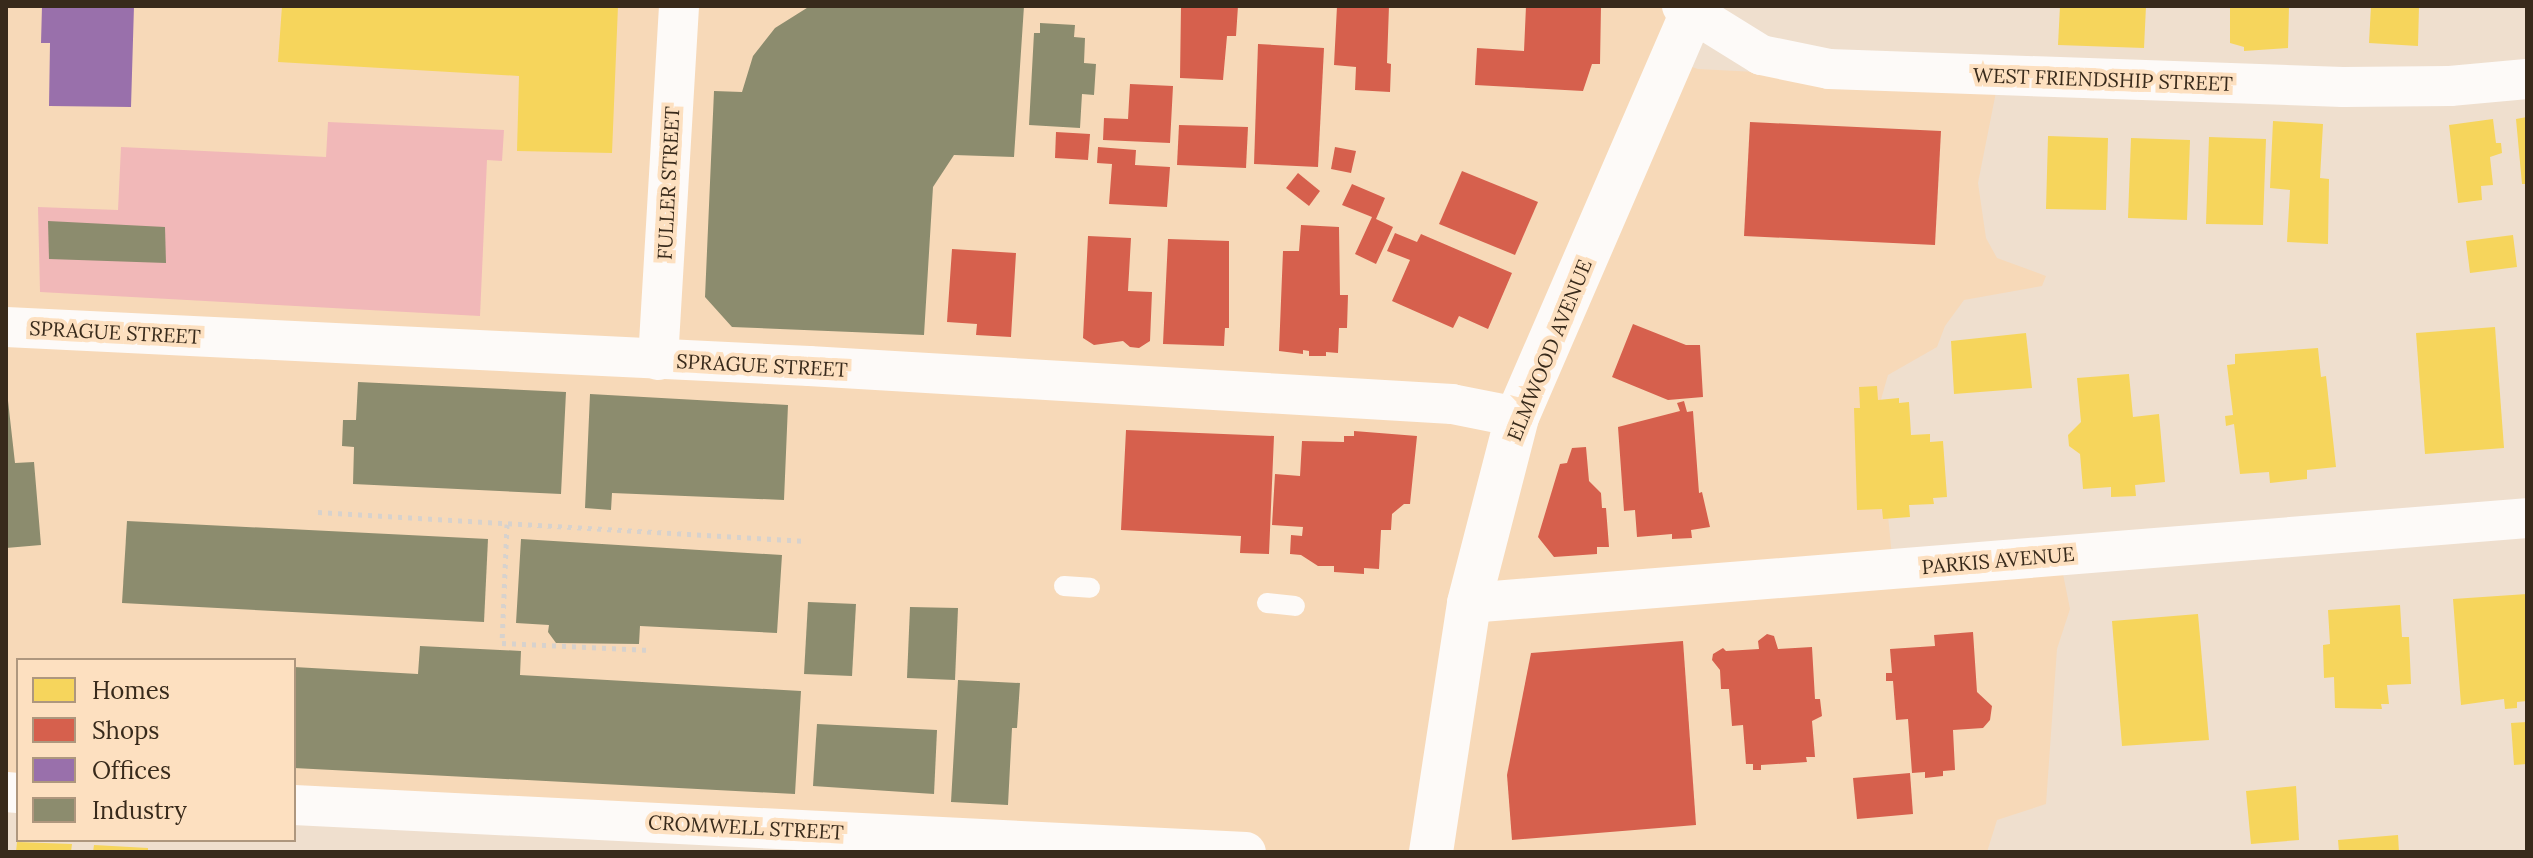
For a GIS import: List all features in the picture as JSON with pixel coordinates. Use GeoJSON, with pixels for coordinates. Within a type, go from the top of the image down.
{"type":"FeatureCollection","features":[{"type":"Feature","properties":{"kind":"main road","name":"ELMWOOD AVENUE"},"geometry":{"type":"LineString","coordinates":[[1431,852],[1469,603],[1517,417],[1690,8]]}},
{"type":"Feature","properties":{"kind":"street","name":"FULLER STREET"},"geometry":{"type":"LineString","coordinates":[[658,360],[679,6]]}},
{"type":"Feature","properties":{"kind":"street","name":"WEST FRIENDSHIP STREET"},"geometry":{"type":"LineString","coordinates":[[1690,8],[1761,55],[1829,69],[2343,87],[2450,86],[2527,79]]}},
{"type":"Feature","properties":{"kind":"street","name":"SPRAGUE STREET"},"geometry":{"type":"LineString","coordinates":[[6,327],[1452,404],[1517,417]]}},
{"type":"Feature","properties":{"kind":"street","name":"PARKIS AVENUE"},"geometry":{"type":"LineString","coordinates":[[1469,603],[2527,518]]}},
{"type":"Feature","properties":{"kind":"street","name":"CROMWELL STREET"},"geometry":{"type":"LineString","coordinates":[[296,805],[1246,852]]}},
{"type":"Feature","properties":{"kind":"lane"},"geometry":{"type":"LineString","coordinates":[[1064,586],[1090,588]]}},
{"type":"Feature","properties":{"kind":"lane"},"geometry":{"type":"LineString","coordinates":[[1267,603],[1295,606]]}},
{"type":"Feature","properties":{"kind":"path"},"geometry":{"type":"LineString","coordinates":[[318,512],[802,541]]}},
{"type":"Feature","properties":{"kind":"path"},"geometry":{"type":"LineString","coordinates":[[507,524],[502,643],[650,650]]}},
{"type":"Feature","properties":{"kind":"shaded area"},"geometry":{"type":"Polygon","coordinates":[[[6,6],[1704,6],[1683,64],[1698,69],[1985,84],[1996,92],[1978,183],[1986,238],[1997,258],[2046,276],[2042,286],[1964,300],[1945,326],[1937,347],[1888,375],[1878,410],[1894,578],[2062,569],[2070,609],[2057,649],[2046,804],[1997,820],[1987,852],[1009,852],[296,818],[296,658],[16,658],[16,805],[6,805],[6,6]]]}},
{"type":"Feature","properties":{"kind":"shaded area"},"geometry":{"type":"Polygon","coordinates":[[[328,122],[504,130],[502,161],[487,160],[480,316],[40,292],[38,207],[118,210],[121,147],[326,157],[328,122]]]}},
{"type":"Feature","properties":{"kind":"building: Homes"},"geometry":{"type":"Polygon","coordinates":[[[282,6],[618,6],[612,153],[517,151],[519,76],[278,62],[282,6]]]}},
{"type":"Feature","properties":{"kind":"building: Homes"},"geometry":{"type":"Polygon","coordinates":[[[2060,6],[2146,6],[2144,48],[2058,45],[2060,6]]]}},
{"type":"Feature","properties":{"kind":"building: Homes"},"geometry":{"type":"Polygon","coordinates":[[[2289,6],[2288,48],[2244,51],[2244,47],[2230,43],[2230,7],[2289,6]]]}},
{"type":"Feature","properties":{"kind":"building: Homes"},"geometry":{"type":"Polygon","coordinates":[[[2371,6],[2419,6],[2418,46],[2369,43],[2371,6]]]}},
{"type":"Feature","properties":{"kind":"building: Homes"},"geometry":{"type":"Polygon","coordinates":[[[2527,117],[2527,184],[2522,184],[2516,119],[2527,117]]]}},
{"type":"Feature","properties":{"kind":"building: Homes"},"geometry":{"type":"Polygon","coordinates":[[[2493,119],[2496,143],[2501,143],[2502,153],[2490,157],[2493,185],[2481,186],[2482,200],[2458,203],[2449,125],[2493,119]]]}},
{"type":"Feature","properties":{"kind":"building: Homes"},"geometry":{"type":"Polygon","coordinates":[[[2273,121],[2323,124],[2320,178],[2329,179],[2328,244],[2287,242],[2290,190],[2270,188],[2273,121]]]}},
{"type":"Feature","properties":{"kind":"building: Homes"},"geometry":{"type":"Polygon","coordinates":[[[2048,136],[2108,138],[2106,210],[2046,209],[2048,136]]]}},
{"type":"Feature","properties":{"kind":"building: Homes"},"geometry":{"type":"Polygon","coordinates":[[[2209,137],[2266,139],[2263,225],[2206,224],[2209,137]]]}},
{"type":"Feature","properties":{"kind":"building: Homes"},"geometry":{"type":"Polygon","coordinates":[[[2131,138],[2190,140],[2187,220],[2128,218],[2131,138]]]}},
{"type":"Feature","properties":{"kind":"building: Homes"},"geometry":{"type":"Polygon","coordinates":[[[2513,235],[2517,267],[2470,273],[2466,241],[2513,235]]]}},
{"type":"Feature","properties":{"kind":"building: Homes"},"geometry":{"type":"Polygon","coordinates":[[[2495,327],[2504,448],[2425,454],[2416,333],[2495,327]]]}},
{"type":"Feature","properties":{"kind":"building: Homes"},"geometry":{"type":"Polygon","coordinates":[[[2026,333],[2032,388],[1954,394],[1951,341],[2026,333]]]}},
{"type":"Feature","properties":{"kind":"building: Homes"},"geometry":{"type":"Polygon","coordinates":[[[2318,348],[2321,377],[2326,376],[2336,467],[2307,470],[2307,479],[2270,483],[2269,472],[2240,474],[2234,424],[2226,426],[2225,416],[2233,415],[2227,365],[2235,364],[2235,354],[2318,348]]]}},
{"type":"Feature","properties":{"kind":"building: Homes"},"geometry":{"type":"Polygon","coordinates":[[[2129,374],[2133,417],[2159,414],[2165,482],[2135,485],[2136,496],[2111,497],[2111,487],[2083,489],[2080,454],[2069,446],[2068,435],[2081,422],[2077,378],[2129,374]]]}},
{"type":"Feature","properties":{"kind":"building: Homes"},"geometry":{"type":"Polygon","coordinates":[[[1877,386],[1878,400],[1899,398],[1899,403],[1909,402],[1911,435],[1930,434],[1930,442],[1943,441],[1947,497],[1933,498],[1934,504],[1909,505],[1910,517],[1883,519],[1882,509],[1857,510],[1854,408],[1860,408],[1859,387],[1877,386]]]}},
{"type":"Feature","properties":{"kind":"building: Homes"},"geometry":{"type":"Polygon","coordinates":[[[2527,594],[2527,701],[2517,702],[2517,708],[2505,709],[2504,699],[2461,705],[2453,599],[2527,594]]]}},
{"type":"Feature","properties":{"kind":"building: Homes"},"geometry":{"type":"Polygon","coordinates":[[[2400,605],[2402,637],[2409,637],[2411,684],[2387,685],[2389,704],[2381,704],[2382,709],[2335,708],[2334,677],[2324,678],[2323,645],[2330,644],[2328,610],[2400,605]]]}},
{"type":"Feature","properties":{"kind":"building: Homes"},"geometry":{"type":"Polygon","coordinates":[[[2198,614],[2209,740],[2122,746],[2112,621],[2198,614]]]}},
{"type":"Feature","properties":{"kind":"building: Homes"},"geometry":{"type":"Polygon","coordinates":[[[2527,722],[2527,764],[2514,765],[2511,723],[2527,722]]]}},
{"type":"Feature","properties":{"kind":"building: Homes"},"geometry":{"type":"Polygon","coordinates":[[[2296,786],[2299,840],[2251,844],[2246,791],[2296,786]]]}},
{"type":"Feature","properties":{"kind":"building: Homes"},"geometry":{"type":"Polygon","coordinates":[[[2398,835],[2399,852],[2339,852],[2338,840],[2398,835]]]}},
{"type":"Feature","properties":{"kind":"building: Homes"},"geometry":{"type":"Polygon","coordinates":[[[17,842],[72,844],[71,852],[16,852],[17,842]]]}},
{"type":"Feature","properties":{"kind":"building: Homes"},"geometry":{"type":"Polygon","coordinates":[[[94,845],[148,848],[148,852],[93,852],[94,845]]]}},
{"type":"Feature","properties":{"kind":"building: Shops"},"geometry":{"type":"Polygon","coordinates":[[[1181,6],[1238,6],[1236,36],[1227,36],[1223,80],[1180,78],[1181,6]]]}},
{"type":"Feature","properties":{"kind":"building: Shops"},"geometry":{"type":"Polygon","coordinates":[[[1337,6],[1389,6],[1387,63],[1391,64],[1390,92],[1355,90],[1356,67],[1334,65],[1337,6]]]}},
{"type":"Feature","properties":{"kind":"building: Shops"},"geometry":{"type":"Polygon","coordinates":[[[1526,6],[1601,6],[1600,64],[1592,64],[1583,91],[1475,85],[1477,48],[1524,51],[1526,6]]]}},
{"type":"Feature","properties":{"kind":"building: Shops"},"geometry":{"type":"Polygon","coordinates":[[[1258,44],[1324,48],[1318,167],[1254,164],[1258,44]]]}},
{"type":"Feature","properties":{"kind":"building: Shops"},"geometry":{"type":"Polygon","coordinates":[[[1130,84],[1173,86],[1170,143],[1103,140],[1104,118],[1128,119],[1130,84]]]}},
{"type":"Feature","properties":{"kind":"building: Shops"},"geometry":{"type":"Polygon","coordinates":[[[1750,122],[1941,131],[1935,245],[1744,236],[1750,122]]]}},
{"type":"Feature","properties":{"kind":"building: Shops"},"geometry":{"type":"Polygon","coordinates":[[[1179,125],[1248,127],[1246,168],[1177,165],[1179,125]]]}},
{"type":"Feature","properties":{"kind":"building: Shops"},"geometry":{"type":"Polygon","coordinates":[[[1056,132],[1090,134],[1088,160],[1055,158],[1056,132]]]}},
{"type":"Feature","properties":{"kind":"building: Shops"},"geometry":{"type":"Polygon","coordinates":[[[1098,147],[1136,150],[1135,165],[1170,167],[1167,207],[1109,204],[1112,164],[1097,163],[1098,147]]]}},
{"type":"Feature","properties":{"kind":"building: Shops"},"geometry":{"type":"Polygon","coordinates":[[[1335,147],[1356,151],[1351,173],[1331,169],[1335,147]]]}},
{"type":"Feature","properties":{"kind":"building: Shops"},"geometry":{"type":"Polygon","coordinates":[[[1462,171],[1538,202],[1515,255],[1439,224],[1462,171]]]}},
{"type":"Feature","properties":{"kind":"building: Shops"},"geometry":{"type":"Polygon","coordinates":[[[1298,173],[1320,191],[1309,206],[1286,188],[1298,173]]]}},
{"type":"Feature","properties":{"kind":"building: Shops"},"geometry":{"type":"Polygon","coordinates":[[[1352,184],[1385,198],[1376,219],[1393,227],[1376,264],[1355,254],[1372,217],[1342,205],[1352,184]]]}},
{"type":"Feature","properties":{"kind":"building: Shops"},"geometry":{"type":"Polygon","coordinates":[[[1301,225],[1339,227],[1340,295],[1348,295],[1347,328],[1339,328],[1338,353],[1326,352],[1326,356],[1309,356],[1309,351],[1303,350],[1303,354],[1279,351],[1283,251],[1299,251],[1301,225]]]}},
{"type":"Feature","properties":{"kind":"building: Shops"},"geometry":{"type":"Polygon","coordinates":[[[1395,233],[1417,242],[1421,234],[1512,273],[1488,329],[1459,316],[1453,328],[1392,301],[1410,260],[1387,251],[1395,233]]]}},
{"type":"Feature","properties":{"kind":"building: Shops"},"geometry":{"type":"Polygon","coordinates":[[[1088,236],[1131,238],[1128,291],[1152,292],[1150,341],[1139,348],[1130,347],[1123,341],[1094,345],[1083,338],[1088,236]]]}},
{"type":"Feature","properties":{"kind":"building: Shops"},"geometry":{"type":"Polygon","coordinates":[[[1168,239],[1229,241],[1229,328],[1225,328],[1224,346],[1163,344],[1168,239]]]}},
{"type":"Feature","properties":{"kind":"building: Shops"},"geometry":{"type":"Polygon","coordinates":[[[952,249],[1016,253],[1011,337],[976,335],[977,324],[947,322],[952,249]]]}},
{"type":"Feature","properties":{"kind":"building: Shops"},"geometry":{"type":"Polygon","coordinates":[[[1633,324],[1686,345],[1700,345],[1703,397],[1668,400],[1612,377],[1633,324]]]}},
{"type":"Feature","properties":{"kind":"building: Shops"},"geometry":{"type":"Polygon","coordinates":[[[1684,401],[1687,412],[1693,411],[1699,493],[1702,492],[1710,527],[1691,530],[1692,538],[1672,539],[1672,534],[1637,537],[1635,510],[1624,511],[1618,427],[1680,411],[1677,403],[1684,401]]]}},
{"type":"Feature","properties":{"kind":"building: Shops"},"geometry":{"type":"Polygon","coordinates":[[[1126,430],[1274,436],[1269,554],[1240,553],[1241,536],[1121,530],[1126,430]]]}},
{"type":"Feature","properties":{"kind":"building: Shops"},"geometry":{"type":"Polygon","coordinates":[[[1354,431],[1417,436],[1410,504],[1404,504],[1392,514],[1391,530],[1381,530],[1379,569],[1364,568],[1364,574],[1334,572],[1334,566],[1318,566],[1301,555],[1290,554],[1291,535],[1302,536],[1303,527],[1272,525],[1275,474],[1300,476],[1302,441],[1344,442],[1344,436],[1354,436],[1354,431]]]}},
{"type":"Feature","properties":{"kind":"building: Shops"},"geometry":{"type":"Polygon","coordinates":[[[1586,447],[1589,481],[1601,493],[1602,508],[1606,508],[1609,547],[1597,547],[1597,554],[1554,557],[1538,537],[1560,464],[1567,463],[1572,448],[1586,447]]]}},
{"type":"Feature","properties":{"kind":"building: Shops"},"geometry":{"type":"Polygon","coordinates":[[[1973,632],[1977,692],[1992,706],[1990,720],[1983,728],[1953,730],[1955,770],[1943,771],[1943,776],[1925,778],[1925,772],[1912,773],[1908,719],[1896,720],[1893,681],[1886,681],[1886,673],[1892,673],[1890,649],[1935,646],[1934,635],[1973,632]]]}},
{"type":"Feature","properties":{"kind":"building: Shops"},"geometry":{"type":"Polygon","coordinates":[[[1767,634],[1774,636],[1778,649],[1812,647],[1815,699],[1820,699],[1822,716],[1812,721],[1815,757],[1806,757],[1807,762],[1761,765],[1761,770],[1753,770],[1753,764],[1746,764],[1743,725],[1732,726],[1729,689],[1721,689],[1720,670],[1712,660],[1713,654],[1723,648],[1726,651],[1759,649],[1758,641],[1767,634]]]}},
{"type":"Feature","properties":{"kind":"building: Shops"},"geometry":{"type":"Polygon","coordinates":[[[1683,641],[1696,825],[1512,840],[1507,775],[1531,653],[1683,641]]]}},
{"type":"Feature","properties":{"kind":"building: Shops"},"geometry":{"type":"Polygon","coordinates":[[[1910,773],[1913,814],[1857,819],[1853,778],[1910,773]]]}},
{"type":"Feature","properties":{"kind":"building: Offices"},"geometry":{"type":"Polygon","coordinates":[[[42,6],[134,6],[131,107],[49,106],[50,43],[41,43],[42,6]]]}},
{"type":"Feature","properties":{"kind":"building: Industry"},"geometry":{"type":"Polygon","coordinates":[[[810,6],[1024,6],[1014,157],[954,155],[933,187],[924,335],[732,327],[705,297],[714,91],[742,92],[753,56],[775,28],[810,6]]]}},
{"type":"Feature","properties":{"kind":"building: Industry"},"geometry":{"type":"Polygon","coordinates":[[[1040,23],[1075,25],[1074,37],[1085,38],[1084,63],[1096,64],[1094,95],[1082,94],[1080,128],[1029,125],[1034,33],[1040,33],[1040,23]]]}},
{"type":"Feature","properties":{"kind":"building: Industry"},"geometry":{"type":"Polygon","coordinates":[[[48,221],[165,227],[166,263],[49,259],[48,221]]]}},
{"type":"Feature","properties":{"kind":"building: Industry"},"geometry":{"type":"Polygon","coordinates":[[[358,382],[566,392],[561,494],[353,484],[354,447],[342,446],[343,420],[356,420],[358,382]]]}},
{"type":"Feature","properties":{"kind":"building: Industry"},"geometry":{"type":"Polygon","coordinates":[[[6,383],[15,463],[34,462],[41,545],[6,548],[6,383]]]}},
{"type":"Feature","properties":{"kind":"building: Industry"},"geometry":{"type":"Polygon","coordinates":[[[590,394],[788,405],[784,500],[612,493],[611,510],[585,508],[590,394]]]}},
{"type":"Feature","properties":{"kind":"building: Industry"},"geometry":{"type":"Polygon","coordinates":[[[127,521],[488,539],[484,622],[122,603],[127,521]]]}},
{"type":"Feature","properties":{"kind":"building: Industry"},"geometry":{"type":"Polygon","coordinates":[[[521,539],[782,555],[777,633],[640,626],[639,644],[556,643],[548,632],[549,625],[516,623],[521,539]]]}},
{"type":"Feature","properties":{"kind":"building: Industry"},"geometry":{"type":"Polygon","coordinates":[[[808,602],[856,604],[852,676],[804,674],[808,602]]]}},
{"type":"Feature","properties":{"kind":"building: Industry"},"geometry":{"type":"Polygon","coordinates":[[[910,607],[958,608],[955,680],[907,678],[910,607]]]}},
{"type":"Feature","properties":{"kind":"building: Industry"},"geometry":{"type":"Polygon","coordinates":[[[420,646],[521,651],[520,675],[801,691],[795,794],[296,768],[296,667],[418,674],[420,646]]]}},
{"type":"Feature","properties":{"kind":"building: Industry"},"geometry":{"type":"Polygon","coordinates":[[[958,680],[1020,683],[1017,728],[1012,728],[1008,805],[951,802],[958,680]]]}},
{"type":"Feature","properties":{"kind":"building: Industry"},"geometry":{"type":"Polygon","coordinates":[[[817,724],[937,730],[934,794],[813,786],[817,724]]]}}]}
